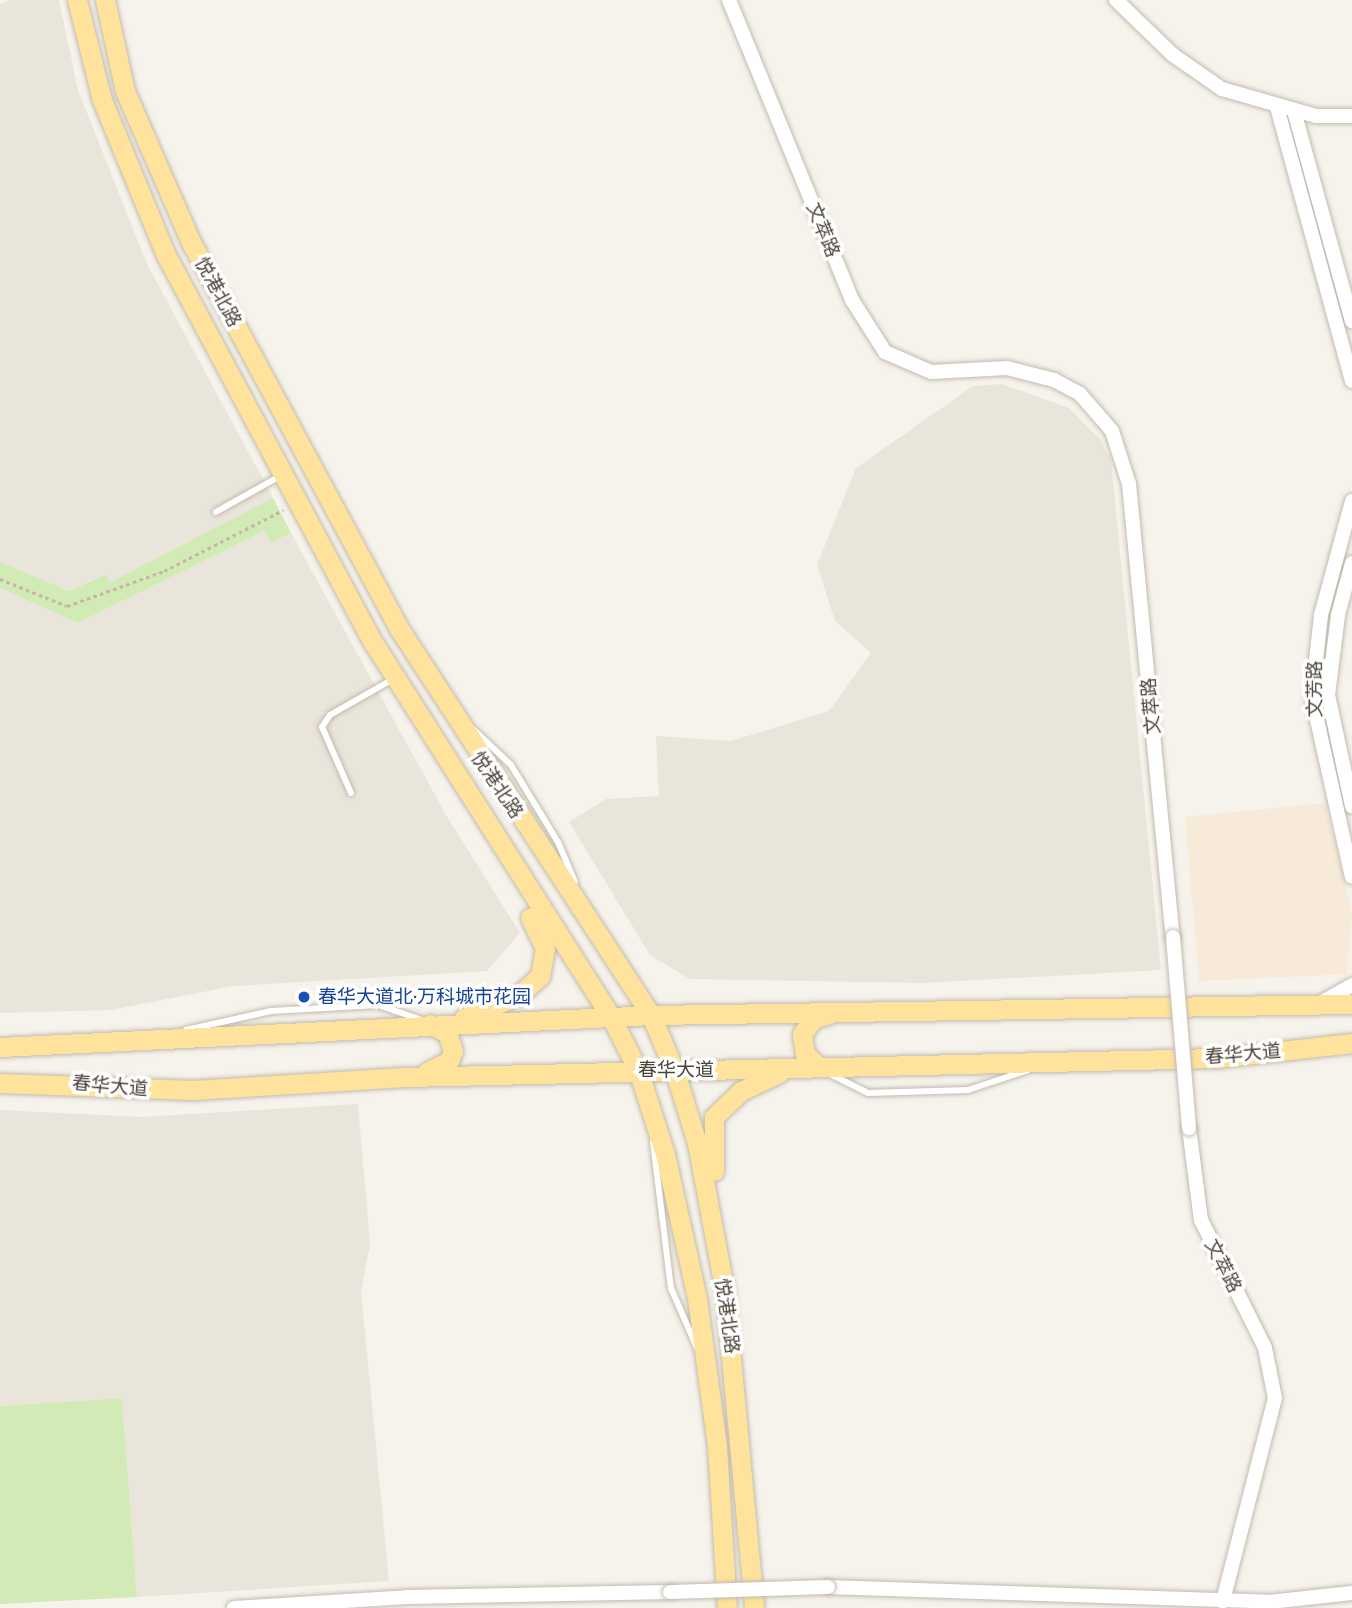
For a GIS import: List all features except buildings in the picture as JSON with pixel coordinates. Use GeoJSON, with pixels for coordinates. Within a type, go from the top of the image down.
{"type":"FeatureCollection","features":[{"type":"Feature","properties":{"kind":"main road","name":"悦港北路"},"geometry":{"type":"LineString","coordinates":[[77,0],[102,100],[142,204],[283,474],[394,678],[482,823],[611,1017],[638,1070],[683,1227],[708,1371],[727,1608]]}},
{"type":"Feature","properties":{"kind":"main road","name":"悦港北路"},"geometry":{"type":"LineString","coordinates":[[105,0],[125,91],[192,244],[442,702],[651,1015],[675,1072],[697,1143],[725,1293],[754,1608]]}},
{"type":"Feature","properties":{"kind":"main road"},"geometry":{"type":"LineString","coordinates":[[452,1023],[519,995],[545,962],[541,934],[503,873],[482,823]]}},
{"type":"Feature","properties":{"kind":"main road","name":"春华大道"},"geometry":{"type":"LineString","coordinates":[[0,1047],[651,1015],[1352,1004]]}},
{"type":"Feature","properties":{"kind":"main road"},"geometry":{"type":"LineString","coordinates":[[819,1067],[805,1054],[802,1034],[813,1019],[837,1012]]}},
{"type":"Feature","properties":{"kind":"main road"},"geometry":{"type":"LineString","coordinates":[[405,1077],[449,1061],[452,1041],[430,1024]]}},
{"type":"Feature","properties":{"kind":"main road","name":"春华大道"},"geometry":{"type":"LineString","coordinates":[[0,1083],[193,1090],[405,1077],[1051,1061],[1289,1050],[1352,1043]]}},
{"type":"Feature","properties":{"kind":"main road"},"geometry":{"type":"LineString","coordinates":[[725,1293],[727,1236],[710,1154],[714,1117],[741,1091],[792,1068]]}},
{"type":"Feature","properties":{"kind":"street","name":"文萃路"},"geometry":{"type":"LineString","coordinates":[[729,0],[852,300],[885,352],[931,372],[1007,368],[1054,380],[1080,394],[1112,431],[1129,484],[1189,1128],[1201,1220],[1265,1348],[1275,1398],[1223,1601]]}},
{"type":"Feature","properties":{"kind":"street"},"geometry":{"type":"LineString","coordinates":[[1116,0],[1173,55],[1222,89],[1294,111],[1352,116]]}},
{"type":"Feature","properties":{"kind":"street"},"geometry":{"type":"LineString","coordinates":[[1277,107],[1352,381]]}},
{"type":"Feature","properties":{"kind":"street"},"geometry":{"type":"LineString","coordinates":[[1294,111],[1352,321]]}},
{"type":"Feature","properties":{"kind":"street","name":"文芳路"},"geometry":{"type":"LineString","coordinates":[[1352,500],[1321,615],[1312,663],[1315,730],[1352,877]]}},
{"type":"Feature","properties":{"kind":"street","name":"文芳路"},"geometry":{"type":"LineString","coordinates":[[1352,563],[1345,615],[1328,695],[1352,806]]}},
{"type":"Feature","properties":{"kind":"street"},"geometry":{"type":"LineString","coordinates":[[1321,615],[1345,615]]}},
{"type":"Feature","properties":{"kind":"street"},"geometry":{"type":"LineString","coordinates":[[1315,1005],[1352,985]]}},
{"type":"Feature","properties":{"kind":"street"},"geometry":{"type":"LineString","coordinates":[[1289,1050],[1352,1053]]}},
{"type":"Feature","properties":{"kind":"street"},"geometry":{"type":"LineString","coordinates":[[234,1608],[407,1597],[828,1587],[1223,1601],[1300,1601],[1352,1593]]}},
{"type":"Feature","properties":{"kind":"lane"},"geometry":{"type":"LineString","coordinates":[[216,512],[283,474]]}},
{"type":"Feature","properties":{"kind":"lane"},"geometry":{"type":"LineString","coordinates":[[351,793],[322,727],[330,715],[394,678]]}},
{"type":"Feature","properties":{"kind":"lane"},"geometry":{"type":"LineString","coordinates":[[819,1067],[868,1093],[968,1090],[1051,1061]]}},
{"type":"Feature","properties":{"kind":"path"},"geometry":{"type":"LineString","coordinates":[[0,579],[67,606],[164,571],[286,509]]}},
{"type":"Feature","properties":{"kind":"shaded area"},"geometry":{"type":"Polygon","coordinates":[[[10,0],[59,0],[78,90],[147,264],[273,498],[110,582],[105,574],[69,591],[0,562],[0,4],[10,0]]]}},
{"type":"Feature","properties":{"kind":"shaded area"},"geometry":{"type":"Polygon","coordinates":[[[1002,384],[1069,408],[1100,439],[1111,461],[1161,970],[924,983],[690,979],[650,955],[569,822],[606,799],[659,796],[656,736],[731,741],[829,711],[871,653],[835,621],[817,565],[856,468],[973,386],[1002,384]]]}},
{"type":"Feature","properties":{"kind":"shaded area"},"geometry":{"type":"Polygon","coordinates":[[[264,531],[271,543],[291,533],[446,815],[520,933],[487,971],[233,986],[111,1010],[0,1013],[0,588],[78,623],[264,531]]]}},
{"type":"Feature","properties":{"kind":"shaded area"},"geometry":{"type":"Polygon","coordinates":[[[1325,803],[1352,913],[1347,974],[1199,981],[1185,817],[1325,803]]]}},
{"type":"Feature","properties":{"kind":"shaded area"},"geometry":{"type":"Polygon","coordinates":[[[358,1104],[370,1245],[361,1291],[389,1581],[137,1597],[122,1398],[0,1406],[0,1110],[141,1117],[358,1104]]]}},
{"type":"Feature","properties":{"kind":"green space"},"geometry":{"type":"Polygon","coordinates":[[[273,498],[291,533],[271,543],[264,531],[78,623],[0,588],[0,562],[69,591],[106,574],[110,582],[273,498]]]}},
{"type":"Feature","properties":{"kind":"green space"},"geometry":{"type":"Polygon","coordinates":[[[122,1398],[137,1597],[0,1604],[0,1406],[122,1398]]]}},
{"type":"Feature","properties":{"kind":"place","name":"春华大道北·万科城市花园"},"geometry":{"type":"Point","coordinates":[304,997]}}]}
